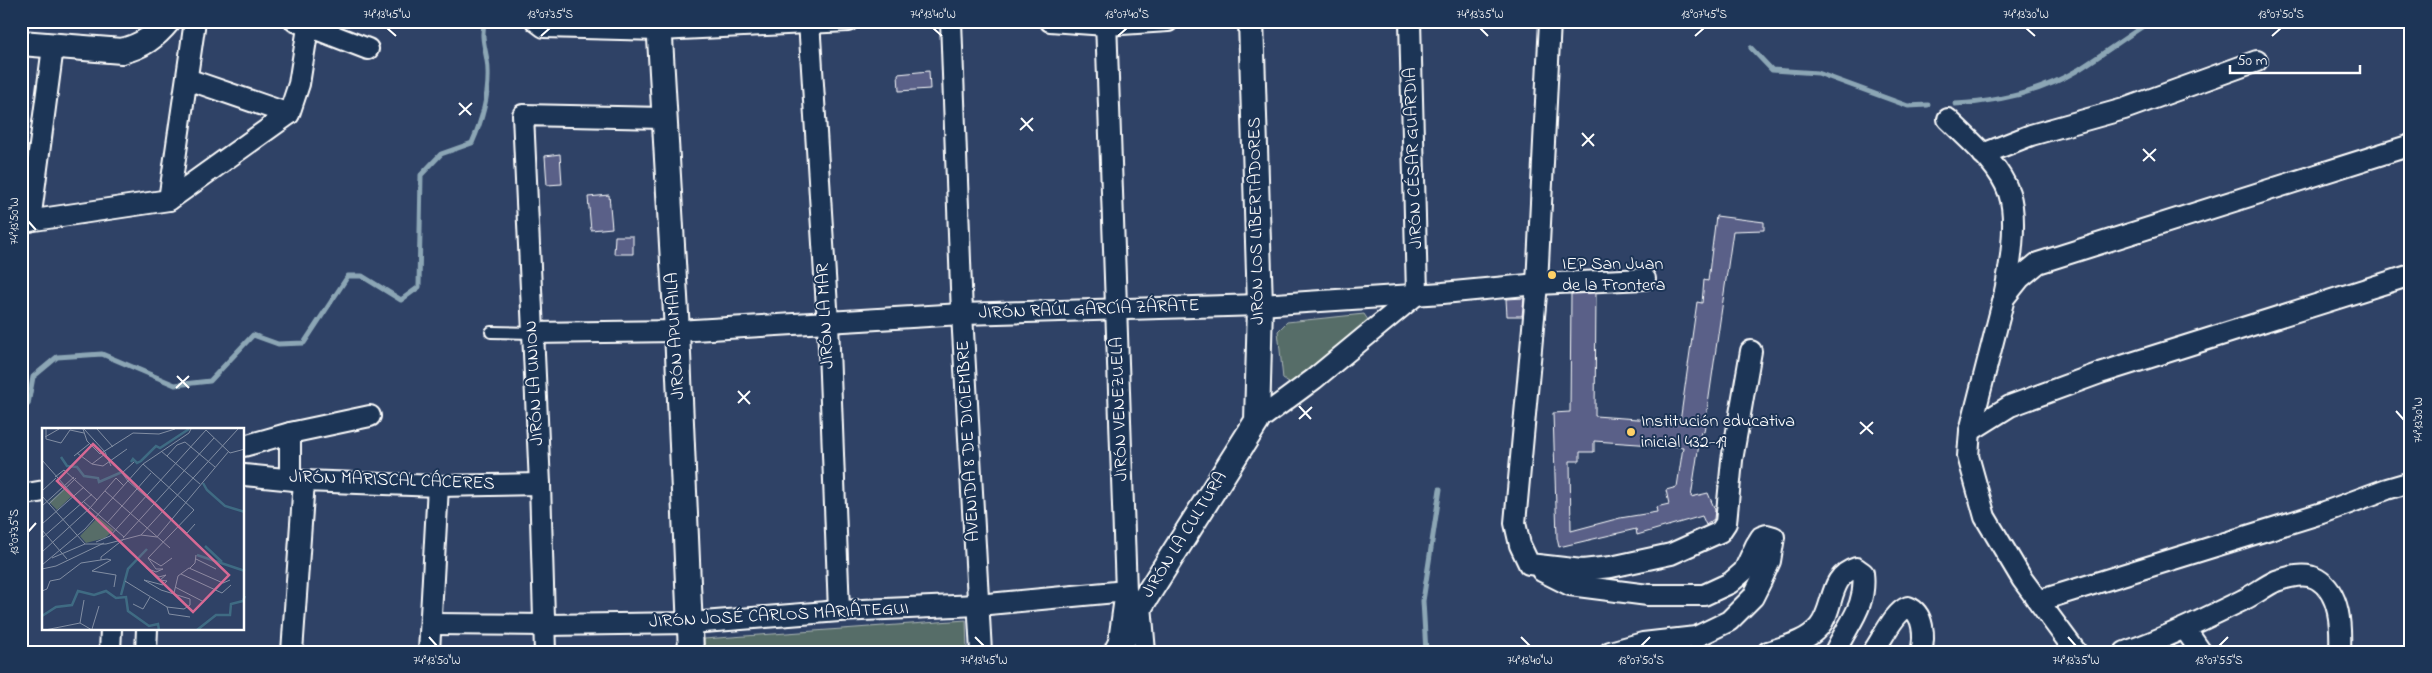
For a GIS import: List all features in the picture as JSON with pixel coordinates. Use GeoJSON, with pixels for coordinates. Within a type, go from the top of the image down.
{"type":"FeatureCollection","features":[{"type":"Feature","properties":{"kind":"street"},"geometry":{"type":"LineString","coordinates":[[21,43],[122,51],[132,49],[154,38],[168,21]]}},
{"type":"Feature","properties":{"kind":"street"},"geometry":{"type":"LineString","coordinates":[[169,200],[195,21]]}},
{"type":"Feature","properties":{"kind":"street"},"geometry":{"type":"LineString","coordinates":[[540,24],[659,26],[848,21]]}},
{"type":"Feature","properties":{"kind":"street","name":"AVENIDA 8 DE DICIEMBRE"},"geometry":{"type":"LineString","coordinates":[[951,21],[962,314],[981,652]]}},
{"type":"Feature","properties":{"kind":"street"},"geometry":{"type":"LineString","coordinates":[[1050,21],[1106,23],[1168,21]]}},
{"type":"Feature","properties":{"kind":"street","name":"JIRÓN LOS LIBERTADORES"},"geometry":{"type":"LineString","coordinates":[[1251,21],[1260,305],[1257,421]]}},
{"type":"Feature","properties":{"kind":"street","name":"JIRÓN CÉSAR GUARDIA"},"geometry":{"type":"LineString","coordinates":[[1410,21],[1418,294]]}},
{"type":"Feature","properties":{"kind":"street"},"geometry":{"type":"LineString","coordinates":[[1550,21],[1537,284],[1515,523],[1520,545],[1530,564],[1570,585],[1648,594],[1704,595],[1730,583],[1744,571],[1761,537],[1767,534],[1774,537],[1770,561],[1753,597],[1729,622],[1696,637],[1643,642],[1610,652]]}},
{"type":"Feature","properties":{"kind":"street","name":"JIRÓN LA MAR"},"geometry":{"type":"LineString","coordinates":[[809,22],[828,323],[839,611]]}},
{"type":"Feature","properties":{"kind":"street","name":"JIRÓN VENEZUELA"},"geometry":{"type":"LineString","coordinates":[[1106,23],[1118,310],[1134,598],[1145,652]]}},
{"type":"Feature","properties":{"kind":"street"},"geometry":{"type":"LineString","coordinates":[[53,47],[26,221],[169,200],[289,114],[299,84],[305,24],[368,49]]}},
{"type":"Feature","properties":{"kind":"street","name":"JIRÓN APUMAILA"},"geometry":{"type":"LineString","coordinates":[[659,26],[677,331],[690,652]]}},
{"type":"Feature","properties":{"kind":"street"},"geometry":{"type":"LineString","coordinates":[[1983,154],[2031,136],[2124,109],[2257,61]]}},
{"type":"Feature","properties":{"kind":"street"},"geometry":{"type":"LineString","coordinates":[[187,80],[289,114]]}},
{"type":"Feature","properties":{"kind":"street","name":"JIRÓN LA UNION"},"geometry":{"type":"LineString","coordinates":[[545,652],[546,626],[523,115],[663,118]]}},
{"type":"Feature","properties":{"kind":"street"},"geometry":{"type":"LineString","coordinates":[[1948,119],[1983,154],[2001,177],[2009,194],[2012,213],[2008,280],[1970,431],[1968,456],[1971,470],[1985,517],[2022,579],[2076,652]]}},
{"type":"Feature","properties":{"kind":"street"},"geometry":{"type":"LineString","coordinates":[[2004,298],[2020,278],[2038,263],[2411,145]]}},
{"type":"Feature","properties":{"kind":"street"},"geometry":{"type":"LineString","coordinates":[[1970,431],[2010,406],[2100,373],[2411,275]]}},
{"type":"Feature","properties":{"kind":"street","name":"JIRÓN RAÚL GARCÍA ZÁRATE"},"geometry":{"type":"LineString","coordinates":[[532,333],[677,331],[962,314],[1260,305],[1537,284],[1645,279]]}},
{"type":"Feature","properties":{"kind":"street"},"geometry":{"type":"LineString","coordinates":[[1257,421],[1314,379],[1418,294]]}},
{"type":"Feature","properties":{"kind":"street"},"geometry":{"type":"LineString","coordinates":[[1530,564],[1582,570],[1610,567],[1671,554],[1720,532],[1726,523],[1732,460],[1751,351]]}},
{"type":"Feature","properties":{"kind":"street"},"geometry":{"type":"LineString","coordinates":[[245,446],[290,433],[370,416]]}},
{"type":"Feature","properties":{"kind":"street","name":"JIRÓN LA CULTURA"},"geometry":{"type":"LineString","coordinates":[[1117,649],[1134,598],[1257,421]]}},
{"type":"Feature","properties":{"kind":"street"},"geometry":{"type":"LineString","coordinates":[[290,433],[297,479],[292,652]]}},
{"type":"Feature","properties":{"kind":"street","name":"JIRÓN MARISCAL CÁCERES"},"geometry":{"type":"LineString","coordinates":[[245,475],[438,486],[540,484]]}},
{"type":"Feature","properties":{"kind":"street"},"geometry":{"type":"LineString","coordinates":[[2040,603],[2048,598],[2325,512],[2387,488],[2411,482]]}},
{"type":"Feature","properties":{"kind":"street"},"geometry":{"type":"LineString","coordinates":[[429,652],[438,486]]}},
{"type":"Feature","properties":{"kind":"street"},"geometry":{"type":"LineString","coordinates":[[21,495],[42,491]]}},
{"type":"Feature","properties":{"kind":"street"},"geometry":{"type":"LineString","coordinates":[[1768,652],[1802,641],[1819,627],[1828,612],[1830,597],[1838,580],[1845,573],[1856,568],[1863,573],[1864,582],[1860,608],[1835,652]]}},
{"type":"Feature","properties":{"kind":"street"},"geometry":{"type":"LineString","coordinates":[[2125,652],[2185,628],[2250,597],[2274,582],[2304,575],[2316,579],[2333,598],[2341,628],[2340,652]]}},
{"type":"Feature","properties":{"kind":"street","name":"JIRÓN JOSÉ CARLOS MARIÁTEGUI"},"geometry":{"type":"LineString","coordinates":[[432,624],[546,626],[690,623],[839,611],[1134,598]]}},
{"type":"Feature","properties":{"kind":"street"},"geometry":{"type":"LineString","coordinates":[[1873,652],[1887,633],[1897,613],[1908,606],[1917,614],[1922,624],[1921,652]]}},
{"type":"Feature","properties":{"kind":"street"},"geometry":{"type":"LineString","coordinates":[[2185,628],[2200,652]]}},
{"type":"Feature","properties":{"kind":"street"},"geometry":{"type":"LineString","coordinates":[[110,652],[111,630]]}},
{"type":"Feature","properties":{"kind":"street"},"geometry":{"type":"LineString","coordinates":[[146,652],[147,630]]}},
{"type":"Feature","properties":{"kind":"street"},"geometry":{"type":"LineString","coordinates":[[141,652],[154,652]]}},
{"type":"Feature","properties":{"kind":"lane"},"geometry":{"type":"LineString","coordinates":[[491,332],[532,333]]}},
{"type":"Feature","properties":{"kind":"green space"},"geometry":{"type":"Polygon","coordinates":[[[1364,314],[1370,323],[1296,388],[1283,379],[1278,331],[1287,322],[1364,314]]]}},
{"type":"Feature","properties":{"kind":"green space"},"geometry":{"type":"Polygon","coordinates":[[[966,620],[967,652],[704,652],[704,639],[966,620]]]}},
{"type":"Feature","properties":{"kind":"building"},"geometry":{"type":"Polygon","coordinates":[[[929,71],[930,89],[899,91],[898,74],[929,71]]]}},
{"type":"Feature","properties":{"kind":"building"},"geometry":{"type":"Polygon","coordinates":[[[560,154],[562,184],[547,185],[545,156],[560,154]]]}},
{"type":"Feature","properties":{"kind":"building"},"geometry":{"type":"Polygon","coordinates":[[[609,195],[612,228],[591,230],[588,197],[609,195]]]}},
{"type":"Feature","properties":{"kind":"building"},"geometry":{"type":"Polygon","coordinates":[[[1716,216],[1764,222],[1764,230],[1733,231],[1704,432],[1701,431],[1691,497],[1708,493],[1715,510],[1714,519],[1706,525],[1702,516],[1637,535],[1636,529],[1559,547],[1557,538],[1553,413],[1570,412],[1571,294],[1596,293],[1595,416],[1680,422],[1697,302],[1702,303],[1704,280],[1708,281],[1716,216]],[[1594,441],[1594,452],[1580,452],[1580,461],[1570,461],[1571,531],[1620,518],[1657,512],[1656,507],[1669,504],[1666,490],[1677,487],[1683,447],[1594,441]]]}},
{"type":"Feature","properties":{"kind":"building"},"geometry":{"type":"Polygon","coordinates":[[[615,236],[633,236],[633,254],[614,254],[615,236]]]}},
{"type":"Feature","properties":{"kind":"building"},"geometry":{"type":"Polygon","coordinates":[[[1524,298],[1522,316],[1507,316],[1506,299],[1524,298]]]}},
{"type":"Feature","properties":{"kind":"waterway"},"geometry":{"type":"LineString","coordinates":[[21,411],[28,404],[33,377],[57,357],[102,354],[175,385],[210,381],[253,335],[278,344],[304,343],[348,276],[362,276],[401,300],[419,287],[421,175],[441,154],[472,143],[476,134],[482,117],[488,81],[488,64],[483,40],[485,21]]}},
{"type":"Feature","properties":{"kind":"waterway"},"geometry":{"type":"LineString","coordinates":[[1955,104],[2003,98],[2034,90],[2064,78],[2151,21]]}},
{"type":"Feature","properties":{"kind":"waterway"},"geometry":{"type":"LineString","coordinates":[[1751,48],[1772,70],[1818,73],[1908,106],[1928,105]]}},
{"type":"Feature","properties":{"kind":"waterway"},"geometry":{"type":"LineString","coordinates":[[1426,652],[1423,601],[1440,489]]}},
{"type":"Feature","properties":{"kind":"place","name":"IEP San Juan de la Frontera"},"geometry":{"type":"Point","coordinates":[1552,275]}},
{"type":"Feature","properties":{"kind":"place","name":"Institución educativa inicial 432-19"},"geometry":{"type":"Point","coordinates":[1631,432]}}]}
